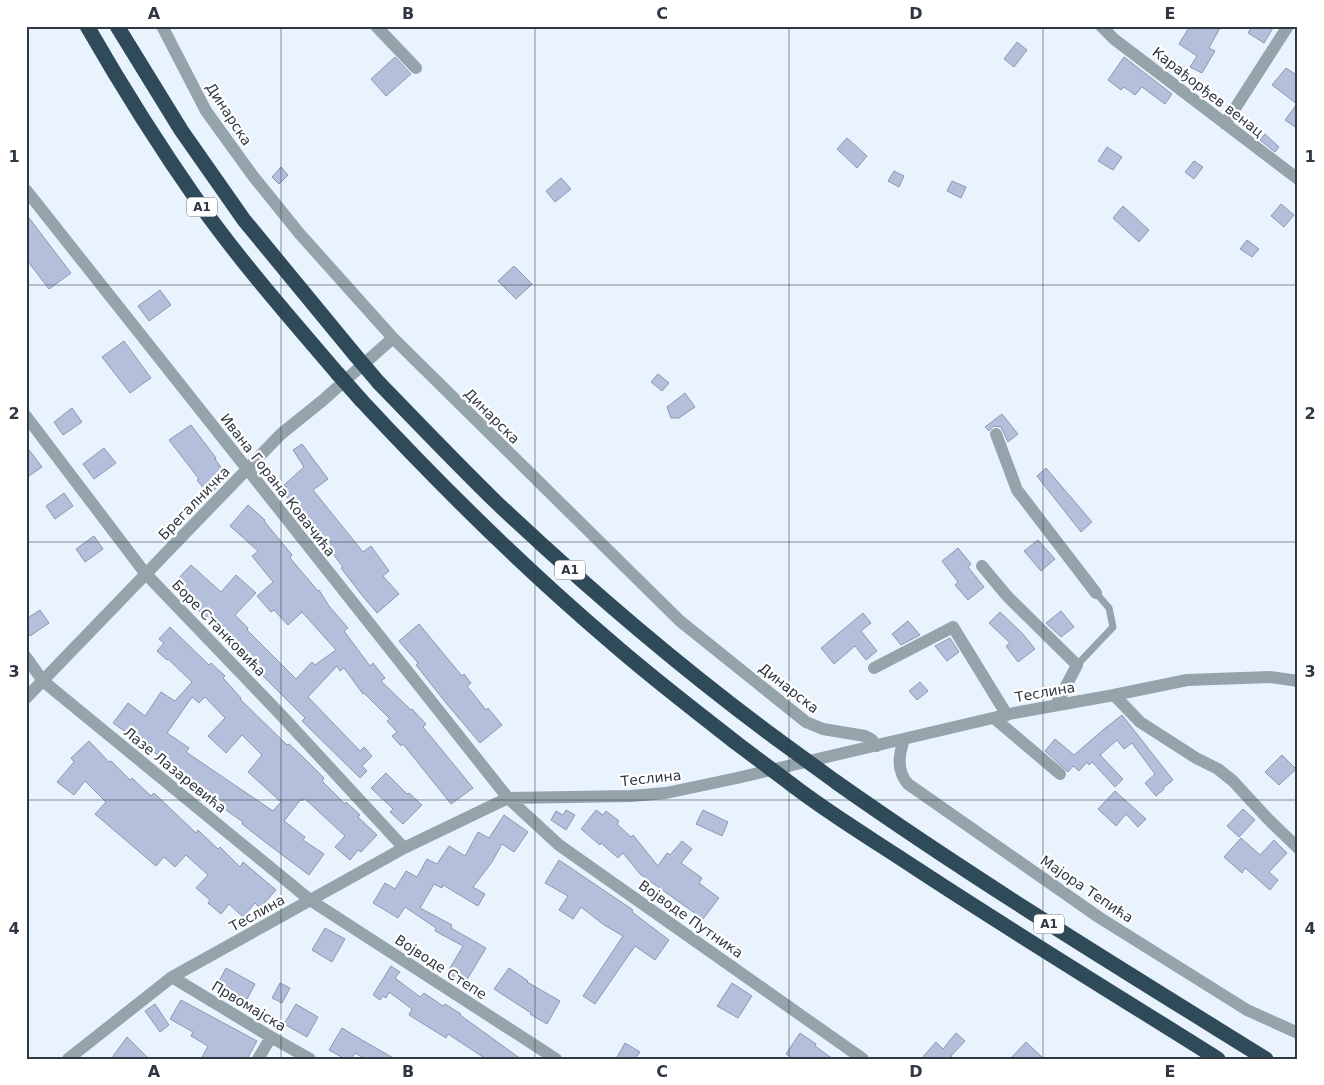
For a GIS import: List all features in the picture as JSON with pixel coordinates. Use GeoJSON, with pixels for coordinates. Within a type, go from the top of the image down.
{"type":"FeatureCollection","features":[{"type":"Feature","properties":{"kind":"highway","name":"A1"},"geometry":{"type":"LineString","coordinates":[[87,26],[132,101],[199,203],[244,262],[361,400],[457,500],[551,589],[642,668],[791,784],[862,834],[1218,1059]]}},
{"type":"Feature","properties":{"kind":"highway","name":"A1"},"geometry":{"type":"LineString","coordinates":[[117,26],[181,130],[244,220],[356,356],[436,443],[496,502],[596,593],[668,655],[776,739],[836,782],[1020,906],[1266,1059]]}},
{"type":"Feature","properties":{"kind":"street","name":"Динарска"},"geometry":{"type":"LineString","coordinates":[[162,26],[206,111],[253,176],[299,233],[393,338],[680,621],[806,722],[823,729],[865,736],[871,739],[877,746]]}},
{"type":"Feature","properties":{"kind":"street"},"geometry":{"type":"LineString","coordinates":[[376,26],[416,68]]}},
{"type":"Feature","properties":{"kind":"street","name":"Карађорђев венац"},"geometry":{"type":"LineString","coordinates":[[1101,26],[1114,39],[1297,177]]}},
{"type":"Feature","properties":{"kind":"street"},"geometry":{"type":"LineString","coordinates":[[1225,124],[1288,26]]}},
{"type":"Feature","properties":{"kind":"street","name":"Ивана Горана Ковачића"},"geometry":{"type":"LineString","coordinates":[[26,190],[508,798]]}},
{"type":"Feature","properties":{"kind":"street","name":"Брегалничка"},"geometry":{"type":"LineString","coordinates":[[26,698],[281,434],[322,401],[393,338]]}},
{"type":"Feature","properties":{"kind":"street","name":"Боре Станковића"},"geometry":{"type":"LineString","coordinates":[[26,416],[145,574],[288,723],[404,848]]}},
{"type":"Feature","properties":{"kind":"street"},"geometry":{"type":"LineString","coordinates":[[996,434],[1016,490],[1096,593]]}},
{"type":"Feature","properties":{"kind":"street"},"geometry":{"type":"LineString","coordinates":[[982,566],[1007,596],[1077,665],[1056,706]]}},
{"type":"Feature","properties":{"kind":"street"},"geometry":{"type":"LineString","coordinates":[[874,668],[953,627],[1007,715]]}},
{"type":"Feature","properties":{"kind":"street","name":"Лазе Лазаревића"},"geometry":{"type":"LineString","coordinates":[[26,657],[42,681],[310,900]]}},
{"type":"Feature","properties":{"kind":"street","name":"Теслина"},"geometry":{"type":"LineString","coordinates":[[68,1059],[172,977],[404,848],[508,798],[631,796],[666,793],[1007,715],[1187,680],[1270,677],[1298,681]]}},
{"type":"Feature","properties":{"kind":"street"},"geometry":{"type":"LineString","coordinates":[[1114,695],[1140,722],[1196,758],[1218,769],[1233,781],[1298,848]]}},
{"type":"Feature","properties":{"kind":"street"},"geometry":{"type":"LineString","coordinates":[[994,718],[1060,774]]}},
{"type":"Feature","properties":{"kind":"street","name":"Мајора Тепића"},"geometry":{"type":"LineString","coordinates":[[904,739],[901,748],[900,771],[908,784],[1100,918],[1248,1010],[1298,1033]]}},
{"type":"Feature","properties":{"kind":"street","name":"Војводе Путника"},"geometry":{"type":"LineString","coordinates":[[508,798],[559,845],[863,1059]]}},
{"type":"Feature","properties":{"kind":"street","name":"Војводе Степе"},"geometry":{"type":"LineString","coordinates":[[310,900],[556,1059]]}},
{"type":"Feature","properties":{"kind":"street","name":"Првомајска"},"geometry":{"type":"LineString","coordinates":[[172,977],[310,1059]]}},
{"type":"Feature","properties":{"kind":"street"},"geometry":{"type":"LineString","coordinates":[[258,1059],[271,1037]]}},
{"type":"Feature","properties":{"kind":"lane"},"geometry":{"type":"LineString","coordinates":[[1077,665],[1113,627],[1109,608],[1096,593]]}},
{"type":"Feature","properties":{"kind":"building"},"geometry":{"type":"Polygon","coordinates":[[[1190,26],[1221,26],[1209,48],[1215,51],[1202,73],[1190,67],[1197,56],[1179,44],[1190,26]]]}},
{"type":"Feature","properties":{"kind":"building"},"geometry":{"type":"Polygon","coordinates":[[[1252,26],[1274,26],[1264,43],[1248,33],[1252,26]]]}},
{"type":"Feature","properties":{"kind":"building"},"geometry":{"type":"Polygon","coordinates":[[[1017,42],[1027,50],[1014,67],[1004,59],[1017,42]]]}},
{"type":"Feature","properties":{"kind":"building"},"geometry":{"type":"Polygon","coordinates":[[[395,57],[411,74],[386,96],[371,79],[395,57]]]}},
{"type":"Feature","properties":{"kind":"building"},"geometry":{"type":"Polygon","coordinates":[[[1124,57],[1172,94],[1165,104],[1142,87],[1135,95],[1124,87],[1121,90],[1108,80],[1124,57]]]}},
{"type":"Feature","properties":{"kind":"building"},"geometry":{"type":"Polygon","coordinates":[[[1286,68],[1298,76],[1298,129],[1285,120],[1297,104],[1272,85],[1286,68]]]}},
{"type":"Feature","properties":{"kind":"building"},"geometry":{"type":"Polygon","coordinates":[[[1265,134],[1279,147],[1275,152],[1260,140],[1265,134]]]}},
{"type":"Feature","properties":{"kind":"building"},"geometry":{"type":"Polygon","coordinates":[[[847,138],[867,156],[857,168],[837,149],[847,138]]]}},
{"type":"Feature","properties":{"kind":"building"},"geometry":{"type":"Polygon","coordinates":[[[1107,147],[1122,157],[1113,170],[1098,161],[1107,147]]]}},
{"type":"Feature","properties":{"kind":"building"},"geometry":{"type":"Polygon","coordinates":[[[1194,161],[1203,167],[1194,179],[1185,172],[1194,161]]]}},
{"type":"Feature","properties":{"kind":"building"},"geometry":{"type":"Polygon","coordinates":[[[281,167],[288,175],[279,184],[272,177],[281,167]]]}},
{"type":"Feature","properties":{"kind":"building"},"geometry":{"type":"Polygon","coordinates":[[[894,171],[904,176],[899,187],[888,181],[894,171]]]}},
{"type":"Feature","properties":{"kind":"building"},"geometry":{"type":"Polygon","coordinates":[[[561,178],[571,189],[555,202],[546,191],[561,178]]]}},
{"type":"Feature","properties":{"kind":"building"},"geometry":{"type":"Polygon","coordinates":[[[952,181],[966,187],[961,198],[947,191],[952,181]]]}},
{"type":"Feature","properties":{"kind":"building"},"geometry":{"type":"Polygon","coordinates":[[[1281,204],[1294,215],[1284,227],[1271,216],[1281,204]]]}},
{"type":"Feature","properties":{"kind":"building"},"geometry":{"type":"Polygon","coordinates":[[[1123,206],[1149,230],[1139,242],[1113,218],[1123,206]]]}},
{"type":"Feature","properties":{"kind":"building"},"geometry":{"type":"Polygon","coordinates":[[[26,214],[71,273],[49,289],[26,259],[26,214]]]}},
{"type":"Feature","properties":{"kind":"building"},"geometry":{"type":"Polygon","coordinates":[[[1247,240],[1259,249],[1252,257],[1240,249],[1247,240]]]}},
{"type":"Feature","properties":{"kind":"building"},"geometry":{"type":"Polygon","coordinates":[[[514,266],[532,284],[516,299],[498,281],[514,266]]]}},
{"type":"Feature","properties":{"kind":"building"},"geometry":{"type":"Polygon","coordinates":[[[160,290],[171,305],[149,321],[138,306],[160,290]]]}},
{"type":"Feature","properties":{"kind":"building"},"geometry":{"type":"Polygon","coordinates":[[[124,341],[151,378],[130,393],[102,357],[124,341]]]}},
{"type":"Feature","properties":{"kind":"building"},"geometry":{"type":"Polygon","coordinates":[[[658,374],[669,383],[662,391],[651,382],[658,374]]]}},
{"type":"Feature","properties":{"kind":"building"},"geometry":{"type":"Polygon","coordinates":[[[685,393],[695,407],[679,418],[671,418],[667,407],[685,393]]]}},
{"type":"Feature","properties":{"kind":"building"},"geometry":{"type":"Polygon","coordinates":[[[72,408],[82,422],[63,435],[54,422],[72,408]]]}},
{"type":"Feature","properties":{"kind":"building"},"geometry":{"type":"Polygon","coordinates":[[[1002,414],[1018,434],[1008,442],[1001,427],[994,426],[989,431],[985,427],[1002,414]]]}},
{"type":"Feature","properties":{"kind":"building"},"geometry":{"type":"Polygon","coordinates":[[[191,425],[228,477],[209,495],[169,440],[191,425]]]}},
{"type":"Feature","properties":{"kind":"building"},"geometry":{"type":"Polygon","coordinates":[[[302,444],[328,479],[313,490],[363,552],[371,546],[389,571],[383,576],[399,594],[377,613],[341,568],[343,567],[304,516],[282,492],[287,488],[284,485],[304,467],[293,450],[302,444]]]}},
{"type":"Feature","properties":{"kind":"building"},"geometry":{"type":"Polygon","coordinates":[[[26,446],[42,467],[26,478],[26,446]]]}},
{"type":"Feature","properties":{"kind":"building"},"geometry":{"type":"Polygon","coordinates":[[[104,448],[116,463],[94,479],[83,464],[104,448]]]}},
{"type":"Feature","properties":{"kind":"building"},"geometry":{"type":"Polygon","coordinates":[[[1046,468],[1092,522],[1081,532],[1037,476],[1046,468]]]}},
{"type":"Feature","properties":{"kind":"building"},"geometry":{"type":"Polygon","coordinates":[[[64,493],[73,506],[55,519],[46,506],[64,493]]]}},
{"type":"Feature","properties":{"kind":"building"},"geometry":{"type":"Polygon","coordinates":[[[248,505],[265,520],[292,555],[290,558],[319,590],[329,606],[348,628],[344,631],[370,666],[373,663],[385,678],[381,681],[426,724],[423,727],[473,788],[451,804],[403,744],[401,746],[392,736],[397,732],[387,721],[390,719],[363,694],[344,668],[340,671],[337,666],[308,697],[360,751],[364,747],[372,756],[362,766],[367,771],[360,778],[302,721],[305,718],[195,607],[197,605],[173,584],[191,565],[221,592],[236,575],[256,593],[235,615],[248,628],[247,630],[296,679],[312,662],[315,665],[336,650],[302,612],[288,625],[274,610],[271,612],[257,596],[273,582],[252,556],[258,551],[230,526],[248,505]]]}},
{"type":"Feature","properties":{"kind":"building"},"geometry":{"type":"Polygon","coordinates":[[[94,536],[103,549],[85,562],[76,549],[94,536]]]}},
{"type":"Feature","properties":{"kind":"building"},"geometry":{"type":"Polygon","coordinates":[[[1038,540],[1055,559],[1041,571],[1024,551],[1038,540]]]}},
{"type":"Feature","properties":{"kind":"building"},"geometry":{"type":"Polygon","coordinates":[[[958,548],[971,564],[968,567],[984,587],[968,600],[955,585],[958,582],[942,561],[958,548]]]}},
{"type":"Feature","properties":{"kind":"building"},"geometry":{"type":"Polygon","coordinates":[[[40,610],[49,623],[30,636],[26,630],[26,619],[40,610]]]}},
{"type":"Feature","properties":{"kind":"building"},"geometry":{"type":"Polygon","coordinates":[[[1061,611],[1074,627],[1061,637],[1046,623],[1061,611]]]}},
{"type":"Feature","properties":{"kind":"building"},"geometry":{"type":"Polygon","coordinates":[[[1000,612],[1022,633],[1035,649],[1018,662],[1006,646],[1010,643],[989,623],[1000,612]]]}},
{"type":"Feature","properties":{"kind":"building"},"geometry":{"type":"Polygon","coordinates":[[[863,613],[871,623],[861,631],[877,651],[866,660],[855,646],[834,664],[821,648],[863,613]]]}},
{"type":"Feature","properties":{"kind":"building"},"geometry":{"type":"Polygon","coordinates":[[[908,621],[920,635],[901,645],[892,634],[908,621]]]}},
{"type":"Feature","properties":{"kind":"building"},"geometry":{"type":"Polygon","coordinates":[[[419,624],[462,676],[464,674],[471,683],[467,686],[486,710],[488,708],[502,725],[480,743],[446,703],[416,665],[418,663],[399,641],[419,624]]]}},
{"type":"Feature","properties":{"kind":"building"},"geometry":{"type":"Polygon","coordinates":[[[170,627],[209,665],[211,663],[225,676],[223,678],[240,699],[324,778],[322,781],[345,804],[346,802],[360,815],[358,817],[377,835],[361,852],[358,850],[350,860],[335,847],[345,836],[304,798],[302,801],[301,799],[284,821],[305,837],[303,840],[324,854],[309,875],[242,824],[243,822],[179,777],[180,775],[156,758],[158,755],[113,723],[128,703],[145,716],[161,692],[175,701],[192,682],[157,651],[164,643],[159,639],[170,627]],[[192,697],[167,733],[189,748],[186,752],[273,811],[281,802],[248,772],[262,755],[242,735],[226,753],[208,736],[225,718],[205,697],[199,703],[192,697]]]}},
{"type":"Feature","properties":{"kind":"building"},"geometry":{"type":"Polygon","coordinates":[[[950,638],[959,652],[947,661],[935,646],[950,638]]]}},
{"type":"Feature","properties":{"kind":"building"},"geometry":{"type":"Polygon","coordinates":[[[920,682],[928,691],[917,700],[909,691],[920,682]]]}},
{"type":"Feature","properties":{"kind":"building"},"geometry":{"type":"Polygon","coordinates":[[[1122,715],[1173,780],[1156,796],[1145,783],[1155,774],[1132,743],[1124,749],[1117,740],[1100,755],[1123,779],[1115,787],[1092,762],[1089,765],[1087,762],[1079,771],[1073,766],[1068,772],[1045,751],[1055,739],[1074,755],[1122,715]]]}},
{"type":"Feature","properties":{"kind":"building"},"geometry":{"type":"Polygon","coordinates":[[[89,741],[130,780],[132,778],[151,796],[154,793],[196,833],[198,830],[218,849],[220,847],[240,867],[243,862],[276,890],[260,908],[255,903],[243,917],[229,904],[221,914],[208,903],[210,900],[196,888],[208,875],[186,855],[175,867],[164,857],[156,866],[95,814],[106,802],[85,781],[74,795],[57,782],[74,762],[71,758],[89,741]]]}},
{"type":"Feature","properties":{"kind":"building"},"geometry":{"type":"Polygon","coordinates":[[[1282,755],[1296,769],[1279,785],[1265,772],[1282,755]]]}},
{"type":"Feature","properties":{"kind":"building"},"geometry":{"type":"Polygon","coordinates":[[[386,773],[407,794],[409,793],[422,805],[403,824],[390,812],[393,809],[371,788],[386,773]]]}},
{"type":"Feature","properties":{"kind":"building"},"geometry":{"type":"Polygon","coordinates":[[[1115,791],[1146,819],[1138,827],[1126,814],[1116,826],[1098,809],[1115,791]]]}},
{"type":"Feature","properties":{"kind":"building"},"geometry":{"type":"Polygon","coordinates":[[[1243,809],[1255,820],[1239,837],[1227,826],[1243,809]]]}},
{"type":"Feature","properties":{"kind":"building"},"geometry":{"type":"Polygon","coordinates":[[[566,810],[575,815],[566,830],[551,820],[556,811],[563,815],[566,810]]]}},
{"type":"Feature","properties":{"kind":"building"},"geometry":{"type":"Polygon","coordinates":[[[596,810],[603,815],[606,811],[619,821],[617,824],[631,837],[633,835],[658,866],[667,853],[670,855],[682,841],[692,849],[681,863],[702,878],[699,883],[719,898],[703,919],[640,874],[623,853],[618,858],[581,829],[596,810]]]}},
{"type":"Feature","properties":{"kind":"building"},"geometry":{"type":"Polygon","coordinates":[[[703,810],[728,822],[722,836],[696,824],[703,810]]]}},
{"type":"Feature","properties":{"kind":"building"},"geometry":{"type":"Polygon","coordinates":[[[504,815],[528,832],[514,852],[502,844],[492,862],[473,887],[485,894],[478,906],[443,885],[442,888],[434,884],[420,908],[452,925],[451,928],[486,948],[465,983],[447,973],[463,946],[435,931],[436,928],[405,907],[398,918],[373,903],[385,883],[395,889],[406,871],[417,877],[427,859],[437,864],[449,846],[465,856],[478,832],[489,838],[504,815]]]}},
{"type":"Feature","properties":{"kind":"building"},"geometry":{"type":"Polygon","coordinates":[[[1241,838],[1260,855],[1274,840],[1287,853],[1269,872],[1278,880],[1270,890],[1245,868],[1242,873],[1224,857],[1241,838]]]}},
{"type":"Feature","properties":{"kind":"building"},"geometry":{"type":"Polygon","coordinates":[[[559,860],[633,910],[632,912],[669,940],[655,960],[635,946],[595,1004],[583,996],[623,936],[604,925],[581,907],[573,919],[559,910],[568,896],[545,883],[559,860]]]}},
{"type":"Feature","properties":{"kind":"building"},"geometry":{"type":"Polygon","coordinates":[[[325,928],[345,939],[332,962],[312,950],[325,928]]]}},
{"type":"Feature","properties":{"kind":"building"},"geometry":{"type":"Polygon","coordinates":[[[391,966],[400,972],[395,978],[420,997],[424,993],[443,1006],[445,1004],[521,1059],[486,1059],[448,1034],[446,1038],[409,1015],[412,1009],[389,992],[386,998],[383,996],[380,1000],[373,995],[391,966]]]}},
{"type":"Feature","properties":{"kind":"building"},"geometry":{"type":"Polygon","coordinates":[[[226,968],[255,984],[244,1005],[215,989],[226,968]]]}},
{"type":"Feature","properties":{"kind":"building"},"geometry":{"type":"Polygon","coordinates":[[[509,968],[527,982],[560,1001],[547,1024],[494,989],[509,968]]]}},
{"type":"Feature","properties":{"kind":"building"},"geometry":{"type":"Polygon","coordinates":[[[280,983],[290,988],[282,1003],[272,998],[280,983]]]}},
{"type":"Feature","properties":{"kind":"building"},"geometry":{"type":"Polygon","coordinates":[[[732,983],[752,996],[738,1018],[717,1006],[732,983]]]}},
{"type":"Feature","properties":{"kind":"building"},"geometry":{"type":"Polygon","coordinates":[[[181,1000],[257,1041],[247,1059],[201,1059],[208,1046],[191,1036],[193,1032],[170,1019],[181,1000]]]}},
{"type":"Feature","properties":{"kind":"building"},"geometry":{"type":"Polygon","coordinates":[[[155,1004],[169,1025],[160,1032],[145,1011],[155,1004]]]}},
{"type":"Feature","properties":{"kind":"building"},"geometry":{"type":"Polygon","coordinates":[[[296,1004],[318,1017],[307,1037],[284,1024],[296,1004]]]}},
{"type":"Feature","properties":{"kind":"building"},"geometry":{"type":"Polygon","coordinates":[[[342,1028],[395,1059],[365,1059],[355,1053],[351,1059],[345,1059],[329,1050],[342,1028]]]}},
{"type":"Feature","properties":{"kind":"building"},"geometry":{"type":"Polygon","coordinates":[[[800,1033],[833,1059],[794,1059],[786,1054],[800,1033]]]}},
{"type":"Feature","properties":{"kind":"building"},"geometry":{"type":"Polygon","coordinates":[[[956,1033],[965,1041],[951,1056],[954,1059],[921,1059],[936,1042],[943,1049],[956,1033]]]}},
{"type":"Feature","properties":{"kind":"building"},"geometry":{"type":"Polygon","coordinates":[[[127,1037],[149,1059],[111,1059],[127,1037]]]}},
{"type":"Feature","properties":{"kind":"building"},"geometry":{"type":"Polygon","coordinates":[[[1026,1042],[1044,1059],[1010,1059],[1026,1042]]]}},
{"type":"Feature","properties":{"kind":"building"},"geometry":{"type":"Polygon","coordinates":[[[625,1043],[640,1052],[635,1059],[616,1059],[625,1043]]]}}]}
